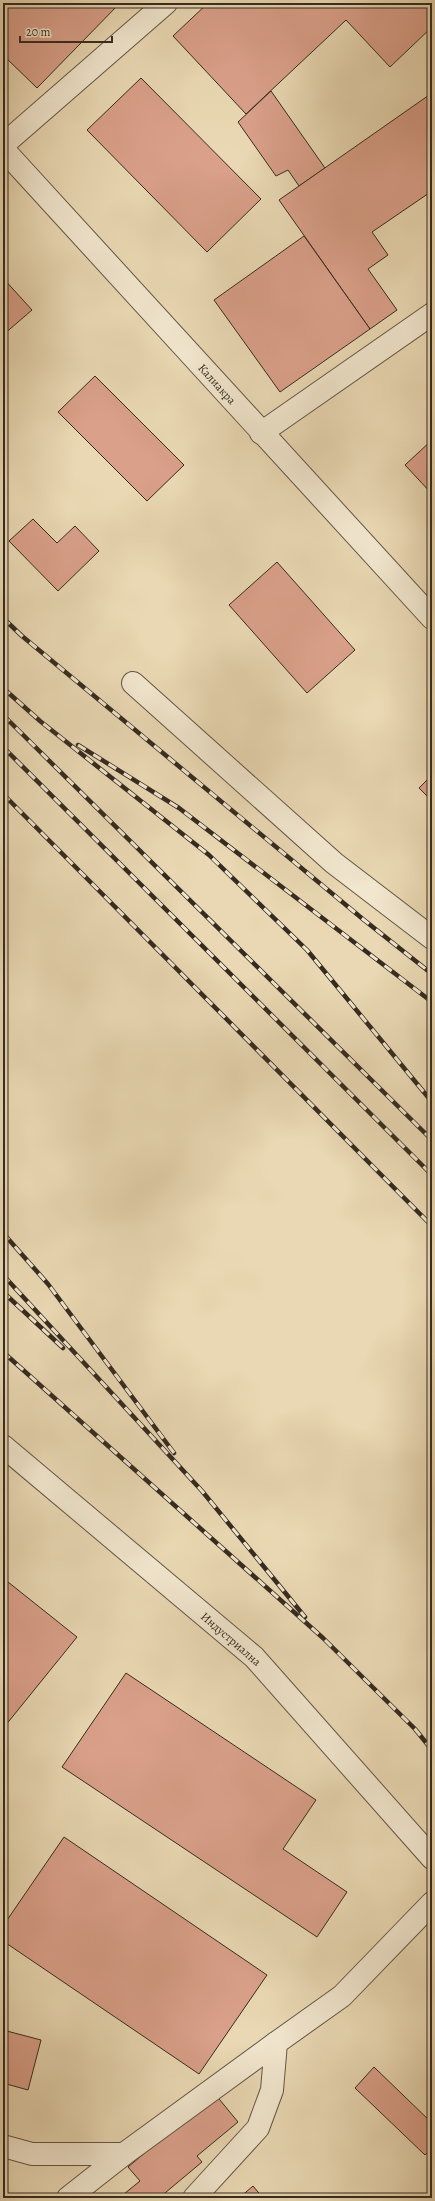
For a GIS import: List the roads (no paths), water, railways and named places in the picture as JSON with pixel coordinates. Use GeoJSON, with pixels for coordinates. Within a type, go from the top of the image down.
{"type":"FeatureCollection","features":[{"type":"Feature","properties":{"kind":"street"},"geometry":{"type":"LineString","coordinates":[[3,145],[166,3]]}},
{"type":"Feature","properties":{"kind":"street","name":"Калиакра"},"geometry":{"type":"LineString","coordinates":[[3,149],[261,433],[432,618]]}},
{"type":"Feature","properties":{"kind":"street"},"geometry":{"type":"LineString","coordinates":[[261,433],[432,314]]}},
{"type":"Feature","properties":{"kind":"street"},"geometry":{"type":"LineString","coordinates":[[133,683],[334,863],[432,938]]}},
{"type":"Feature","properties":{"kind":"street","name":"Индустриална"},"geometry":{"type":"LineString","coordinates":[[3,1446],[254,1657],[432,1858]]}},
{"type":"Feature","properties":{"kind":"street"},"geometry":{"type":"LineString","coordinates":[[68,2198],[124,2154],[342,1996],[432,1903]]}},
{"type":"Feature","properties":{"kind":"street"},"geometry":{"type":"LineString","coordinates":[[194,2198],[258,2128],[272,2090],[276,2043]]}},
{"type":"Feature","properties":{"kind":"street"},"geometry":{"type":"LineString","coordinates":[[3,2146],[32,2154],[124,2154]]}},
{"type":"Feature","properties":{"kind":"railway"},"geometry":{"type":"LineString","coordinates":[[3,618],[22,636],[364,920],[432,974]]}},
{"type":"Feature","properties":{"kind":"railway"},"geometry":{"type":"LineString","coordinates":[[3,688],[40,721],[209,855],[307,950],[432,1102]]}},
{"type":"Feature","properties":{"kind":"railway"},"geometry":{"type":"LineString","coordinates":[[3,715],[432,1140]]}},
{"type":"Feature","properties":{"kind":"railway"},"geometry":{"type":"LineString","coordinates":[[78,745],[179,808],[432,1002]]}},
{"type":"Feature","properties":{"kind":"railway"},"geometry":{"type":"LineString","coordinates":[[3,747],[432,1175]]}},
{"type":"Feature","properties":{"kind":"railway"},"geometry":{"type":"LineString","coordinates":[[3,794],[432,1226]]}},
{"type":"Feature","properties":{"kind":"railway"},"geometry":{"type":"LineString","coordinates":[[3,1233],[48,1284],[174,1453]]}},
{"type":"Feature","properties":{"kind":"railway"},"geometry":{"type":"LineString","coordinates":[[3,1275],[202,1491],[305,1617]]}},
{"type":"Feature","properties":{"kind":"railway"},"geometry":{"type":"LineString","coordinates":[[3,1292],[63,1348]]}},
{"type":"Feature","properties":{"kind":"railway"},"geometry":{"type":"LineString","coordinates":[[3,1352],[323,1638],[415,1729],[432,1750]]}}]}
